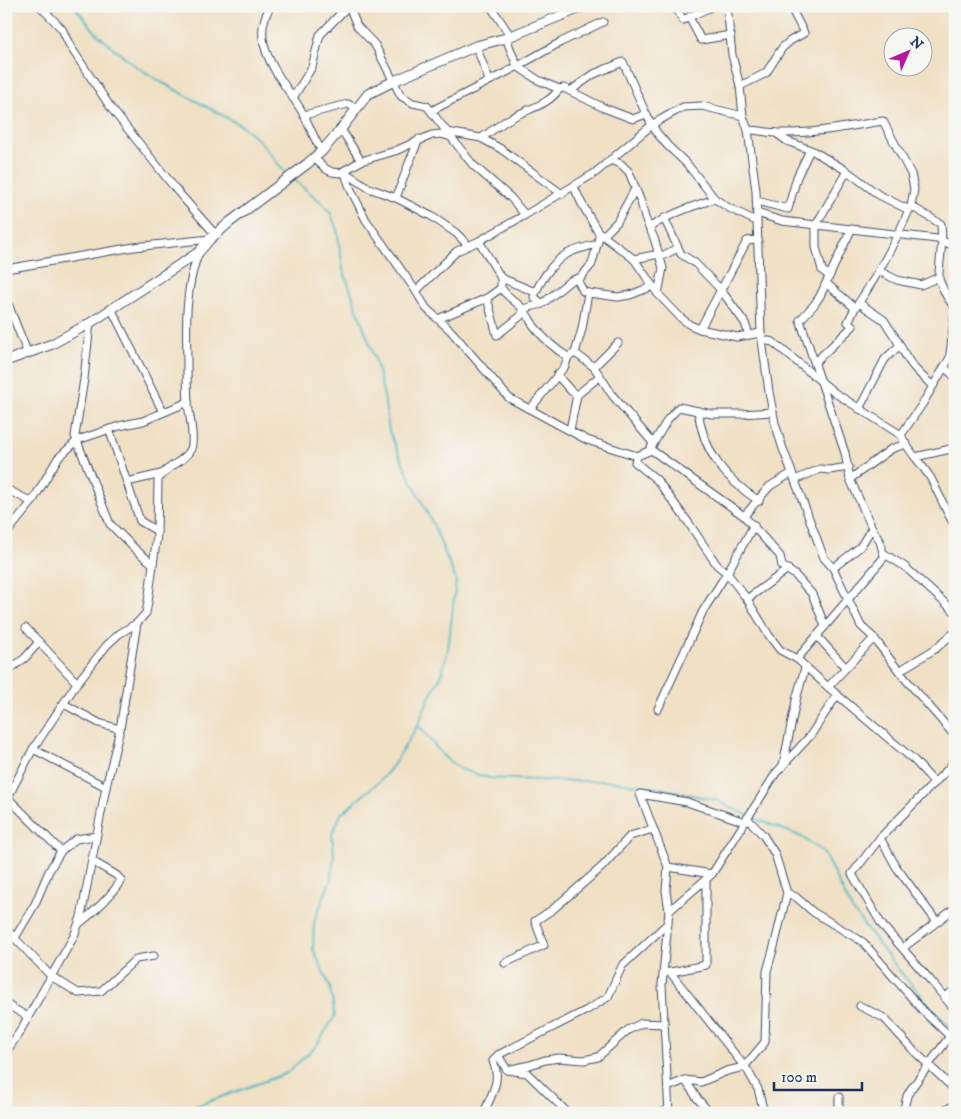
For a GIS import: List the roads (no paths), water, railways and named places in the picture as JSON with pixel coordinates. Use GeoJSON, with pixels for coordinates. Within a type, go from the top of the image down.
{"type":"FeatureCollection","features":[{"type":"Feature","properties":{"kind":"street"},"geometry":{"type":"LineString","coordinates":[[40,6],[62,29],[70,46],[75,50],[111,108],[213,236]]}},
{"type":"Feature","properties":{"kind":"street"},"geometry":{"type":"LineString","coordinates":[[271,6],[264,28],[264,45],[270,62],[281,82],[304,115],[313,137],[322,151]]}},
{"type":"Feature","properties":{"kind":"street"},"geometry":{"type":"LineString","coordinates":[[293,98],[312,67],[320,35],[349,6],[357,26],[375,45],[401,96],[412,103],[427,106],[440,125],[453,136],[474,165],[511,198],[525,215]]}},
{"type":"Feature","properties":{"kind":"street"},"geometry":{"type":"LineString","coordinates":[[6,361],[52,344],[90,324],[199,252],[213,236],[322,151],[368,94],[476,46],[508,37],[585,6]]}},
{"type":"Feature","properties":{"kind":"street"},"geometry":{"type":"LineString","coordinates":[[675,6],[683,20],[713,6]]}},
{"type":"Feature","properties":{"kind":"street"},"geometry":{"type":"LineString","coordinates":[[727,6],[732,55],[740,86],[743,116],[748,130],[757,202],[756,217],[762,336],[769,392],[782,446],[824,558],[833,568],[861,626],[874,638],[899,671],[955,736]]}},
{"type":"Feature","properties":{"kind":"street"},"geometry":{"type":"LineString","coordinates":[[740,86],[766,73],[782,48],[790,40],[804,33],[790,6]]}},
{"type":"Feature","properties":{"kind":"street"},"geometry":{"type":"LineString","coordinates":[[489,7],[508,37],[517,66],[538,80],[559,90]]}},
{"type":"Feature","properties":{"kind":"street"},"geometry":{"type":"LineString","coordinates":[[690,17],[701,40],[731,35]]}},
{"type":"Feature","properties":{"kind":"street"},"geometry":{"type":"LineString","coordinates":[[431,111],[586,29],[603,22]]}},
{"type":"Feature","properties":{"kind":"street"},"geometry":{"type":"LineString","coordinates":[[476,46],[489,80]]}},
{"type":"Feature","properties":{"kind":"street"},"geometry":{"type":"LineString","coordinates":[[570,91],[594,74],[623,62],[646,114],[657,133],[687,164],[715,199],[729,208],[756,217],[851,230],[930,238],[955,246]]}},
{"type":"Feature","properties":{"kind":"street"},"geometry":{"type":"LineString","coordinates":[[482,138],[510,118],[546,102],[564,88],[604,108],[633,119],[646,114]]}},
{"type":"Feature","properties":{"kind":"street"},"geometry":{"type":"LineString","coordinates":[[304,115],[348,104],[356,108]]}},
{"type":"Feature","properties":{"kind":"street"},"geometry":{"type":"LineString","coordinates":[[416,291],[457,250],[479,241],[574,187],[595,173],[653,124],[683,107],[702,106],[743,116]]}},
{"type":"Feature","properties":{"kind":"street"},"geometry":{"type":"LineString","coordinates":[[748,130],[776,133],[813,132],[883,121],[911,174],[914,189],[910,208],[879,271],[848,322],[853,326],[815,362]]}},
{"type":"Feature","properties":{"kind":"street"},"geometry":{"type":"LineString","coordinates":[[432,135],[440,125]]}},
{"type":"Feature","properties":{"kind":"street"},"geometry":{"type":"LineString","coordinates":[[341,129],[361,161]]}},
{"type":"Feature","properties":{"kind":"street"},"geometry":{"type":"LineString","coordinates":[[776,133],[787,141],[810,150],[847,171],[879,195],[941,224],[942,241],[939,277],[946,297],[955,308]]}},
{"type":"Feature","properties":{"kind":"street"},"geometry":{"type":"LineString","coordinates":[[314,158],[332,172],[337,173],[345,172],[361,161],[432,135],[441,134],[482,138],[501,149],[562,194]]}},
{"type":"Feature","properties":{"kind":"street"},"geometry":{"type":"LineString","coordinates":[[396,198],[408,163],[420,139]]}},
{"type":"Feature","properties":{"kind":"street"},"geometry":{"type":"LineString","coordinates":[[757,202],[788,209],[797,176],[810,150]]}},
{"type":"Feature","properties":{"kind":"street"},"geometry":{"type":"LineString","coordinates":[[610,160],[621,164],[629,172],[659,255],[663,268],[658,294]]}},
{"type":"Feature","properties":{"kind":"street"},"geometry":{"type":"LineString","coordinates":[[829,276],[822,270],[816,247],[816,225],[847,171]]}},
{"type":"Feature","properties":{"kind":"street"},"geometry":{"type":"LineString","coordinates":[[345,172],[369,188],[396,198],[431,216],[456,233],[468,245]]}},
{"type":"Feature","properties":{"kind":"street"},"geometry":{"type":"LineString","coordinates":[[345,172],[351,190],[366,220],[426,308],[451,331],[509,398],[531,408],[587,440],[637,456],[649,451],[668,419],[679,407],[722,414],[773,412]]}},
{"type":"Feature","properties":{"kind":"street"},"geometry":{"type":"LineString","coordinates":[[574,187],[582,204],[602,234],[634,258],[658,294],[690,325],[737,337],[749,335],[762,336],[773,342],[820,380],[859,408],[901,435],[929,476],[955,526]]}},
{"type":"Feature","properties":{"kind":"street"},"geometry":{"type":"LineString","coordinates":[[522,309],[542,304],[570,281],[580,277],[592,264],[597,244],[602,234],[617,222],[635,189]]}},
{"type":"Feature","properties":{"kind":"street"},"geometry":{"type":"LineString","coordinates":[[649,228],[664,218],[697,204],[715,199]]}},
{"type":"Feature","properties":{"kind":"street"},"geometry":{"type":"LineString","coordinates":[[664,218],[681,254],[695,263],[721,290],[745,324],[749,335]]}},
{"type":"Feature","properties":{"kind":"street"},"geometry":{"type":"LineString","coordinates":[[851,230],[826,284],[814,305],[800,320],[831,409],[849,468],[850,479],[886,555],[904,566],[955,612]]}},
{"type":"Feature","properties":{"kind":"street"},"geometry":{"type":"LineString","coordinates":[[6,269],[134,247],[213,236]]}},
{"type":"Feature","properties":{"kind":"street"},"geometry":{"type":"LineString","coordinates":[[700,329],[748,241],[758,240]]}},
{"type":"Feature","properties":{"kind":"street"},"geometry":{"type":"LineString","coordinates":[[479,241],[501,278],[501,288],[507,296],[522,309],[547,340],[594,367],[613,396],[652,446],[754,525],[780,556],[782,566],[788,569],[812,594],[825,626]]}},
{"type":"Feature","properties":{"kind":"street"},"geometry":{"type":"LineString","coordinates":[[542,304],[534,297],[538,284],[565,255],[597,244]]}},
{"type":"Feature","properties":{"kind":"street"},"geometry":{"type":"LineString","coordinates":[[634,258],[659,255],[678,248]]}},
{"type":"Feature","properties":{"kind":"street"},"geometry":{"type":"LineString","coordinates":[[127,482],[161,474],[179,461],[191,449],[186,312],[192,269],[199,252]]}},
{"type":"Feature","properties":{"kind":"street"},"geometry":{"type":"LineString","coordinates":[[879,271],[898,280],[921,285],[939,277]]}},
{"type":"Feature","properties":{"kind":"street"},"geometry":{"type":"LineString","coordinates":[[501,278],[535,292]]}},
{"type":"Feature","properties":{"kind":"street"},"geometry":{"type":"LineString","coordinates":[[577,278],[583,291],[618,297],[630,295],[653,286]]}},
{"type":"Feature","properties":{"kind":"street"},"geometry":{"type":"LineString","coordinates":[[826,284],[884,320],[908,362],[916,372],[933,386]]}},
{"type":"Feature","properties":{"kind":"street"},"geometry":{"type":"LineString","coordinates":[[438,319],[488,298],[501,288]]}},
{"type":"Feature","properties":{"kind":"street"},"geometry":{"type":"LineString","coordinates":[[531,408],[565,366],[571,355],[582,329],[588,293]]}},
{"type":"Feature","properties":{"kind":"street"},"geometry":{"type":"LineString","coordinates":[[488,298],[496,335],[522,315],[522,309]]}},
{"type":"Feature","properties":{"kind":"street"},"geometry":{"type":"LineString","coordinates":[[6,299],[28,354]]}},
{"type":"Feature","properties":{"kind":"street"},"geometry":{"type":"LineString","coordinates":[[112,310],[163,412]]}},
{"type":"Feature","properties":{"kind":"street"},"geometry":{"type":"LineString","coordinates":[[950,357],[955,313]]}},
{"type":"Feature","properties":{"kind":"street"},"geometry":{"type":"LineString","coordinates":[[90,324],[75,436],[110,524],[137,551],[154,564]]}},
{"type":"Feature","properties":{"kind":"street"},"geometry":{"type":"LineString","coordinates":[[594,367],[618,343]]}},
{"type":"Feature","properties":{"kind":"street"},"geometry":{"type":"LineString","coordinates":[[859,408],[885,359],[900,345]]}},
{"type":"Feature","properties":{"kind":"street"},"geometry":{"type":"LineString","coordinates":[[901,435],[955,348]]}},
{"type":"Feature","properties":{"kind":"street"},"geometry":{"type":"LineString","coordinates":[[944,367],[955,376]]}},
{"type":"Feature","properties":{"kind":"street"},"geometry":{"type":"LineString","coordinates":[[557,375],[577,395]]}},
{"type":"Feature","properties":{"kind":"street"},"geometry":{"type":"LineString","coordinates":[[570,430],[577,395],[600,376]]}},
{"type":"Feature","properties":{"kind":"street"},"geometry":{"type":"LineString","coordinates":[[6,534],[32,502],[58,458],[78,440],[109,429],[143,421],[188,402]]}},
{"type":"Feature","properties":{"kind":"street"},"geometry":{"type":"LineString","coordinates":[[698,411],[708,446],[720,468],[759,501]]}},
{"type":"Feature","properties":{"kind":"street"},"geometry":{"type":"LineString","coordinates":[[109,429],[140,521],[157,531]]}},
{"type":"Feature","properties":{"kind":"street"},"geometry":{"type":"LineString","coordinates":[[850,479],[891,449],[906,444]]}},
{"type":"Feature","properties":{"kind":"street"},"geometry":{"type":"LineString","coordinates":[[915,457],[955,448]]}},
{"type":"Feature","properties":{"kind":"street"},"geometry":{"type":"LineString","coordinates":[[637,456],[635,462],[657,480],[717,566],[726,573],[747,599],[780,650],[797,659],[914,760],[935,783]]}},
{"type":"Feature","properties":{"kind":"street"},"geometry":{"type":"LineString","coordinates":[[744,516],[759,501],[770,486],[793,476],[820,469],[849,468]]}},
{"type":"Feature","properties":{"kind":"street"},"geometry":{"type":"LineString","coordinates":[[61,851],[7,800],[10,785],[77,683],[107,645],[119,634],[137,623],[146,613],[154,564],[157,531],[157,488],[161,474]]}},
{"type":"Feature","properties":{"kind":"street"},"geometry":{"type":"LineString","coordinates":[[6,489],[32,502]]}},
{"type":"Feature","properties":{"kind":"street"},"geometry":{"type":"LineString","coordinates":[[658,709],[703,611],[754,525]]}},
{"type":"Feature","properties":{"kind":"street"},"geometry":{"type":"LineString","coordinates":[[833,568],[860,547],[872,528]]}},
{"type":"Feature","properties":{"kind":"street"},"geometry":{"type":"LineString","coordinates":[[797,659],[886,555]]}},
{"type":"Feature","properties":{"kind":"street"},"geometry":{"type":"LineString","coordinates":[[747,599],[788,569]]}},
{"type":"Feature","properties":{"kind":"street"},"geometry":{"type":"LineString","coordinates":[[6,1052],[13,1044],[74,936],[79,923],[106,787],[120,729],[137,623]]}},
{"type":"Feature","properties":{"kind":"street"},"geometry":{"type":"LineString","coordinates":[[26,628],[77,683]]}},
{"type":"Feature","properties":{"kind":"street"},"geometry":{"type":"LineString","coordinates":[[899,671],[935,649],[955,632]]}},
{"type":"Feature","properties":{"kind":"street"},"geometry":{"type":"LineString","coordinates":[[817,636],[846,668]]}},
{"type":"Feature","properties":{"kind":"street"},"geometry":{"type":"LineString","coordinates":[[828,687],[874,638]]}},
{"type":"Feature","properties":{"kind":"street"},"geometry":{"type":"LineString","coordinates":[[6,672],[25,658],[39,642]]}},
{"type":"Feature","properties":{"kind":"street"},"geometry":{"type":"LineString","coordinates":[[783,766],[797,696],[806,668]]}},
{"type":"Feature","properties":{"kind":"street"},"geometry":{"type":"LineString","coordinates":[[670,911],[709,876],[776,773],[810,736],[837,695]]}},
{"type":"Feature","properties":{"kind":"street"},"geometry":{"type":"LineString","coordinates":[[64,704],[99,723],[120,729]]}},
{"type":"Feature","properties":{"kind":"street"},"geometry":{"type":"LineString","coordinates":[[33,749],[106,787]]}},
{"type":"Feature","properties":{"kind":"street"},"geometry":{"type":"LineString","coordinates":[[955,760],[935,783],[880,838],[852,874],[882,925],[955,1010]]}},
{"type":"Feature","properties":{"kind":"street"},"geometry":{"type":"LineString","coordinates":[[660,1113],[669,1111],[663,1024],[670,911],[666,891],[668,867],[640,794],[687,802],[746,820],[763,835],[775,854],[787,893],[767,972],[765,1042],[744,1067],[727,1071],[701,1082],[685,1080],[668,1087]]}},
{"type":"Feature","properties":{"kind":"street"},"geometry":{"type":"LineString","coordinates":[[505,963],[544,945],[534,921],[552,910],[602,867],[630,836],[653,829]]}},
{"type":"Feature","properties":{"kind":"street"},"geometry":{"type":"LineString","coordinates":[[15,938],[35,904],[49,871],[61,851],[76,839],[96,836]]}},
{"type":"Feature","properties":{"kind":"street"},"geometry":{"type":"LineString","coordinates":[[880,838],[897,868],[937,922]]}},
{"type":"Feature","properties":{"kind":"street"},"geometry":{"type":"LineString","coordinates":[[79,923],[100,905],[121,880],[92,861]]}},
{"type":"Feature","properties":{"kind":"street"},"geometry":{"type":"LineString","coordinates":[[668,867],[709,876]]}},
{"type":"Feature","properties":{"kind":"street"},"geometry":{"type":"LineString","coordinates":[[666,973],[706,965],[709,876]]}},
{"type":"Feature","properties":{"kind":"street"},"geometry":{"type":"LineString","coordinates":[[787,893],[796,897],[813,912],[864,942],[924,1012],[952,1039],[911,1088],[903,1113]]}},
{"type":"Feature","properties":{"kind":"street"},"geometry":{"type":"LineString","coordinates":[[902,948],[955,908]]}},
{"type":"Feature","properties":{"kind":"street"},"geometry":{"type":"LineString","coordinates":[[484,1113],[497,1084],[497,1069],[493,1061],[498,1055],[587,1010],[608,997],[622,966],[668,923]]}},
{"type":"Feature","properties":{"kind":"street"},"geometry":{"type":"LineString","coordinates":[[6,929],[51,976],[78,994],[101,991],[136,959],[154,956]]}},
{"type":"Feature","properties":{"kind":"street"},"geometry":{"type":"LineString","coordinates":[[666,973],[744,1067],[758,1090],[764,1113]]}},
{"type":"Feature","properties":{"kind":"street"},"geometry":{"type":"LineString","coordinates":[[944,997],[955,990]]}},
{"type":"Feature","properties":{"kind":"street"},"geometry":{"type":"LineString","coordinates":[[6,1004],[28,1017]]}},
{"type":"Feature","properties":{"kind":"street"},"geometry":{"type":"LineString","coordinates":[[860,1006],[884,1018],[929,1066],[955,1090]]}},
{"type":"Feature","properties":{"kind":"street"},"geometry":{"type":"LineString","coordinates":[[507,1070],[559,1058],[584,1060],[598,1057],[628,1030],[642,1023],[663,1024]]}},
{"type":"Feature","properties":{"kind":"street"},"geometry":{"type":"LineString","coordinates":[[498,1055],[507,1070]]}},
{"type":"Feature","properties":{"kind":"street"},"geometry":{"type":"LineString","coordinates":[[507,1070],[526,1073],[568,1113]]}},
{"type":"Feature","properties":{"kind":"street"},"geometry":{"type":"LineString","coordinates":[[685,1080],[710,1113]]}},
{"type":"Feature","properties":{"kind":"street"},"geometry":{"type":"LineString","coordinates":[[839,1097],[839,1113]]}},
{"type":"Feature","properties":{"kind":"street"},"geometry":{"type":"LineString","coordinates":[[940,1113],[955,1103]]}},
{"type":"Feature","properties":{"kind":"waterway"},"geometry":{"type":"LineString","coordinates":[[74,6],[98,35],[134,65],[161,82],[242,126],[259,140],[287,175]]}},
{"type":"Feature","properties":{"kind":"waterway"},"geometry":{"type":"LineString","coordinates":[[177,1113],[287,1073],[316,1046],[335,1016],[330,987],[313,949],[314,922],[331,879],[334,856],[332,834],[341,814],[380,781],[392,767],[418,725],[429,698],[441,676],[448,650],[456,580],[433,524],[389,431],[384,396],[375,359],[343,269],[337,230],[331,214],[322,203],[293,179]]}},
{"type":"Feature","properties":{"kind":"waterway"},"geometry":{"type":"LineString","coordinates":[[418,725],[445,758],[460,769],[489,778],[611,781],[664,789],[716,800],[747,815]]}},
{"type":"Feature","properties":{"kind":"waterway"},"geometry":{"type":"LineString","coordinates":[[751,817],[800,836],[823,852],[853,911],[898,969],[955,1032]]}}]}
